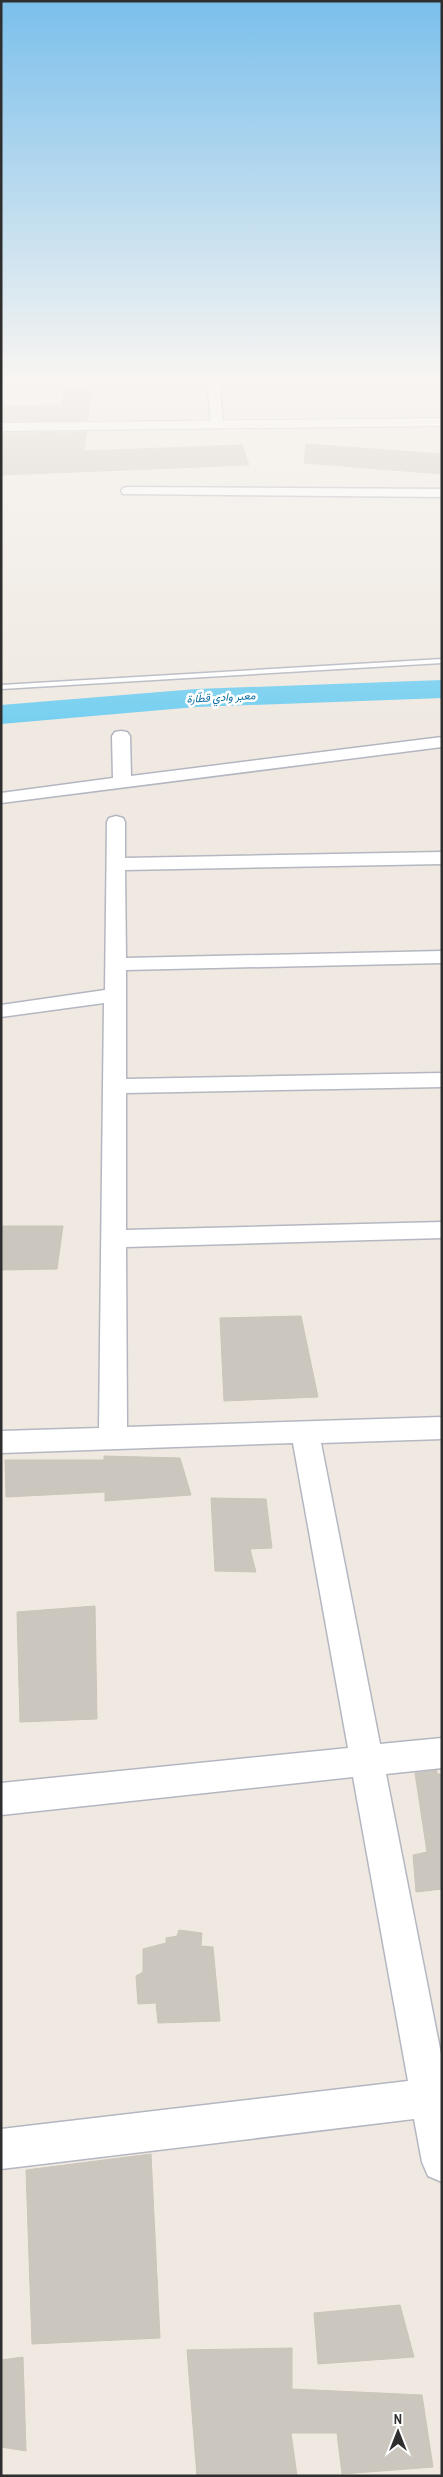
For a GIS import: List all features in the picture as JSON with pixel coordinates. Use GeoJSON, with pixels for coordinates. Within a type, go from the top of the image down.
{"type":"FeatureCollection","features":[{"type":"Feature","properties":{"kind":"street"},"geometry":{"type":"LineString","coordinates":[[120,736],[122,783]]}},
{"type":"Feature","properties":{"kind":"street"},"geometry":{"type":"LineString","coordinates":[[1,798],[442,742]]}},
{"type":"Feature","properties":{"kind":"street"},"geometry":{"type":"LineString","coordinates":[[114,1438],[116,822]]}},
{"type":"Feature","properties":{"kind":"street"},"geometry":{"type":"LineString","coordinates":[[116,864],[442,858]]}},
{"type":"Feature","properties":{"kind":"street"},"geometry":{"type":"LineString","coordinates":[[115,964],[442,957]]}},
{"type":"Feature","properties":{"kind":"street"},"geometry":{"type":"LineString","coordinates":[[1,1011],[115,995]]}},
{"type":"Feature","properties":{"kind":"street"},"geometry":{"type":"LineString","coordinates":[[115,1086],[442,1080]]}},
{"type":"Feature","properties":{"kind":"street"},"geometry":{"type":"LineString","coordinates":[[114,1239],[442,1230]]}},
{"type":"Feature","properties":{"kind":"street"},"geometry":{"type":"LineString","coordinates":[[1,1442],[442,1428]]}},
{"type":"Feature","properties":{"kind":"street"},"geometry":{"type":"LineString","coordinates":[[305,1432],[367,1762],[436,2096],[442,2162]]}},
{"type":"Feature","properties":{"kind":"street"},"geometry":{"type":"LineString","coordinates":[[1,1799],[442,1753]]}},
{"type":"Feature","properties":{"kind":"street"},"geometry":{"type":"LineString","coordinates":[[1,2149],[436,2096]]}},
{"type":"Feature","properties":{"kind":"lane"},"geometry":{"type":"LineString","coordinates":[[1,687],[442,660]]}},
{"type":"Feature","properties":{"kind":"building"},"geometry":{"type":"Polygon","coordinates":[[[1,1226],[63,1226],[57,1269],[1,1270],[1,1226]]]}},
{"type":"Feature","properties":{"kind":"building"},"geometry":{"type":"Polygon","coordinates":[[[301,1316],[318,1397],[224,1401],[220,1318],[301,1316]]]}},
{"type":"Feature","properties":{"kind":"building"},"geometry":{"type":"Polygon","coordinates":[[[104,1456],[180,1458],[191,1495],[105,1501],[105,1492],[6,1497],[5,1460],[104,1460],[104,1456]]]}},
{"type":"Feature","properties":{"kind":"building"},"geometry":{"type":"Polygon","coordinates":[[[211,1498],[266,1499],[272,1548],[250,1549],[256,1572],[215,1571],[211,1498]]]}},
{"type":"Feature","properties":{"kind":"building"},"geometry":{"type":"Polygon","coordinates":[[[95,1606],[97,1719],[20,1722],[17,1612],[95,1606]]]}},
{"type":"Feature","properties":{"kind":"building"},"geometry":{"type":"Polygon","coordinates":[[[437,1770],[437,1774],[442,1774],[442,1889],[416,1892],[413,1855],[427,1852],[415,1773],[437,1770]]]}},
{"type":"Feature","properties":{"kind":"building"},"geometry":{"type":"Polygon","coordinates":[[[179,1930],[202,1933],[201,1946],[213,1947],[220,2021],[158,2023],[156,2003],[138,2004],[136,1976],[143,1972],[143,1949],[166,1943],[166,1938],[177,1936],[179,1930]]]}},
{"type":"Feature","properties":{"kind":"building"},"geometry":{"type":"Polygon","coordinates":[[[151,2154],[160,2338],[32,2344],[26,2170],[151,2154]]]}},
{"type":"Feature","properties":{"kind":"building"},"geometry":{"type":"Polygon","coordinates":[[[400,2305],[414,2357],[318,2364],[314,2313],[400,2305]]]}},
{"type":"Feature","properties":{"kind":"building"},"geometry":{"type":"Polygon","coordinates":[[[292,2348],[292,2389],[422,2395],[433,2467],[342,2474],[337,2433],[291,2433],[297,2476],[197,2476],[187,2350],[292,2348]]]}},
{"type":"Feature","properties":{"kind":"building"},"geometry":{"type":"Polygon","coordinates":[[[23,2357],[26,2451],[1,2447],[1,2360],[23,2357]]]}},
{"type":"Feature","properties":{"kind":"waterway","name":"معبر وادي قطّارة"},"geometry":{"type":"LineString","coordinates":[[1,715],[196,698],[442,689]]}}]}
